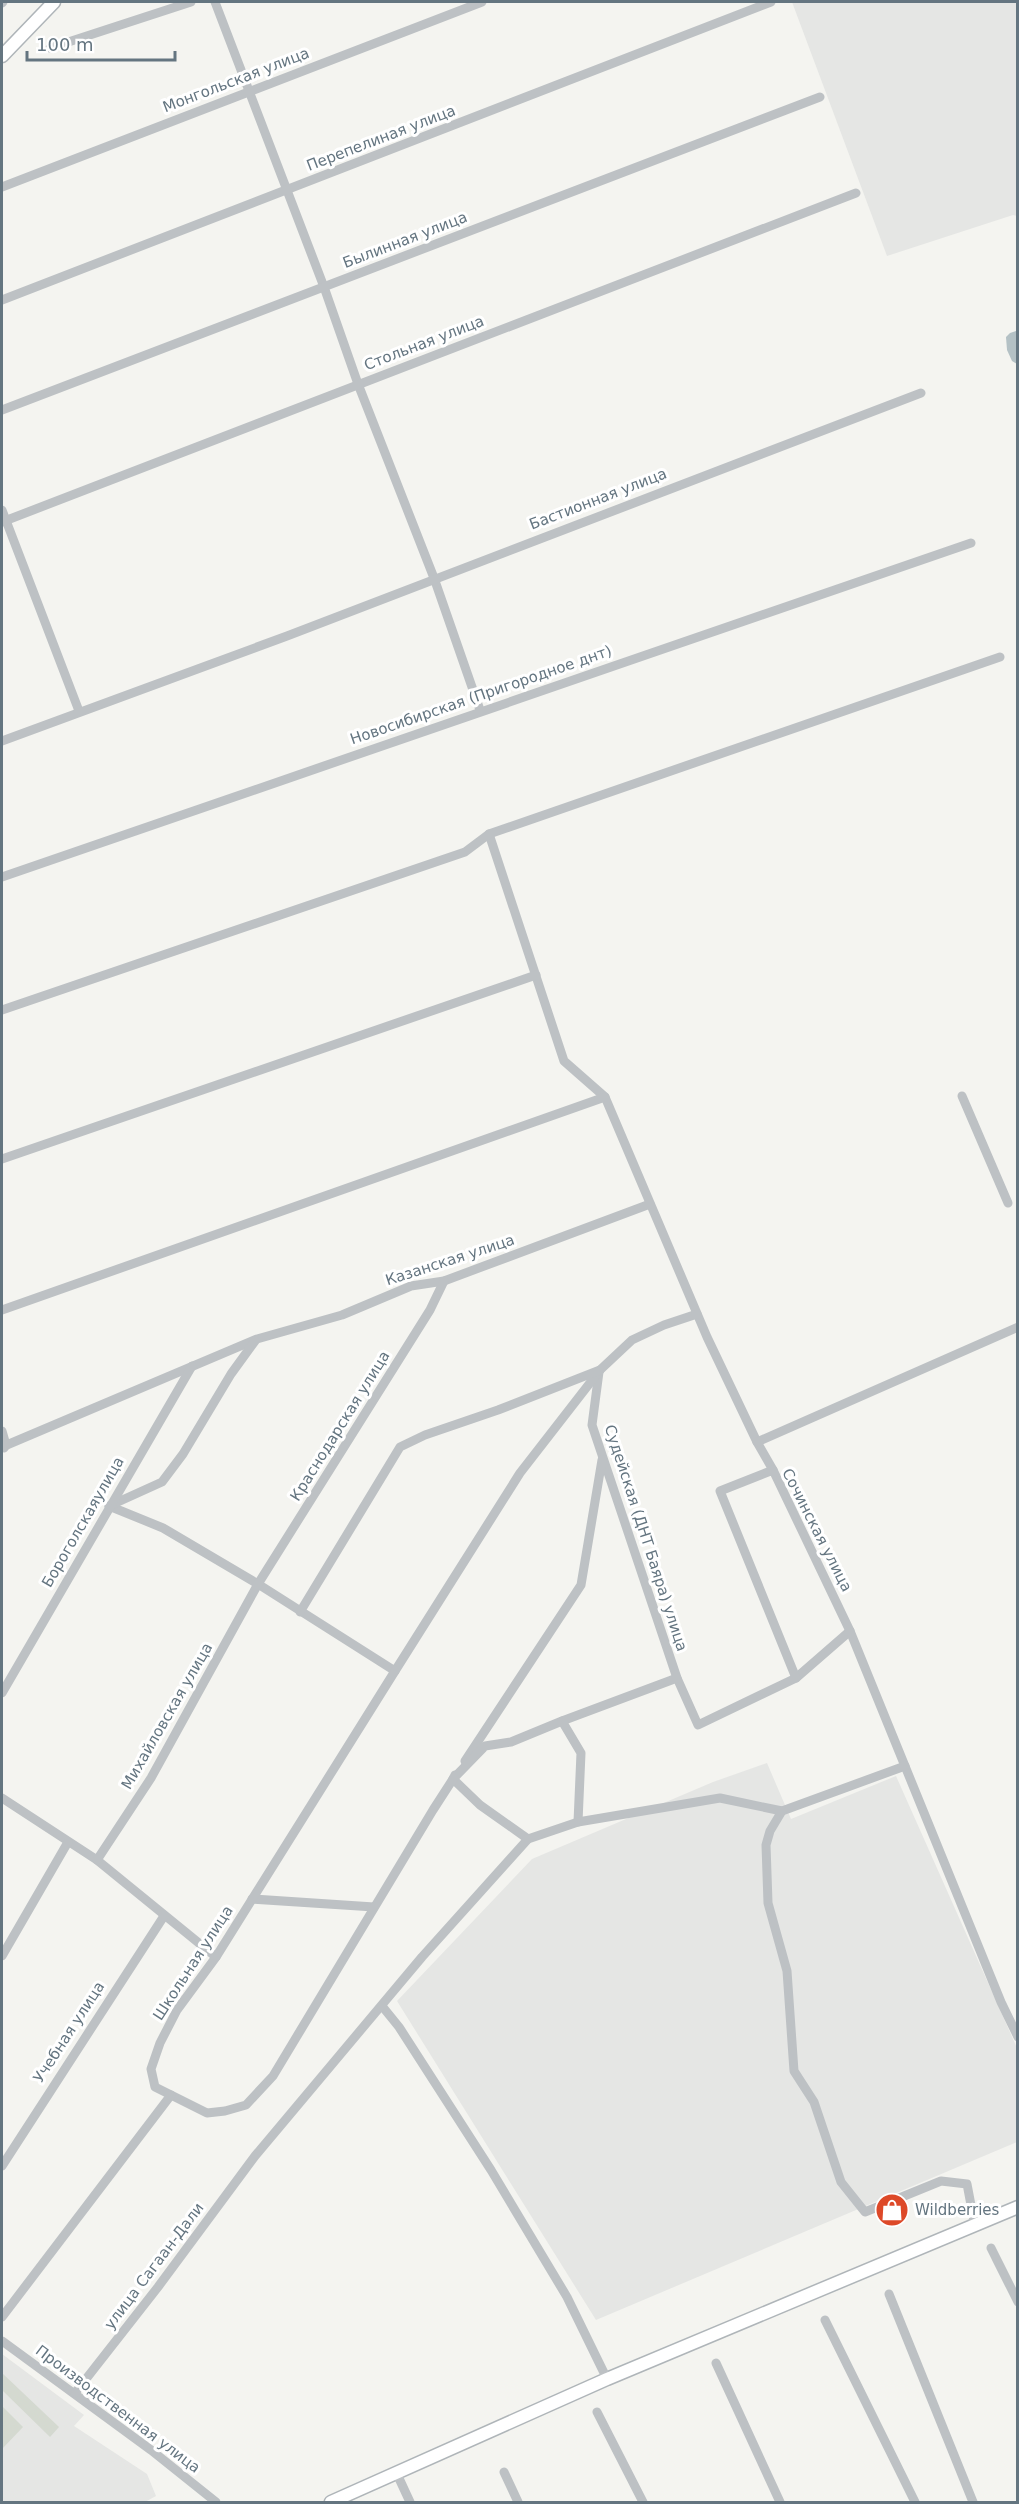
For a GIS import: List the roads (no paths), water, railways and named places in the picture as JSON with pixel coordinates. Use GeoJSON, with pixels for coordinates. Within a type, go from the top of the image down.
{"type":"FeatureCollection","features":[{"type":"Feature","properties":{"kind":"main road"},"geometry":{"type":"LineString","coordinates":[[2,56],[54,2]]}},
{"type":"Feature","properties":{"kind":"main road"},"geometry":{"type":"LineString","coordinates":[[331,2502],[607,2379],[1017,2207]]}},
{"type":"Feature","properties":{"kind":"street"},"geometry":{"type":"LineString","coordinates":[[50,48],[191,2]]}},
{"type":"Feature","properties":{"kind":"street"},"geometry":{"type":"LineString","coordinates":[[215,2],[324,287],[358,384],[434,578],[480,710]]}},
{"type":"Feature","properties":{"kind":"street","name":"Монгольская улица"},"geometry":{"type":"LineString","coordinates":[[2,187],[482,2]]}},
{"type":"Feature","properties":{"kind":"street","name":"Перепелиная улица"},"geometry":{"type":"LineString","coordinates":[[2,300],[771,2]]}},
{"type":"Feature","properties":{"kind":"street","name":"Былинная улица"},"geometry":{"type":"LineString","coordinates":[[2,410],[820,97]]}},
{"type":"Feature","properties":{"kind":"street","name":"Стольная улица"},"geometry":{"type":"LineString","coordinates":[[3,521],[856,193]]}},
{"type":"Feature","properties":{"kind":"street","name":"Бастионная улица"},"geometry":{"type":"LineString","coordinates":[[2,741],[287,636],[921,393]]}},
{"type":"Feature","properties":{"kind":"street"},"geometry":{"type":"LineString","coordinates":[[2,510],[3,521],[79,711]]}},
{"type":"Feature","properties":{"kind":"street","name":"Новосибирская (Пригородное днт)"},"geometry":{"type":"LineString","coordinates":[[2,877],[480,710],[970,543]]}},
{"type":"Feature","properties":{"kind":"street"},"geometry":{"type":"LineString","coordinates":[[2,1010],[465,852],[489,834],[1000,657]]}},
{"type":"Feature","properties":{"kind":"street"},"geometry":{"type":"LineString","coordinates":[[489,834],[564,1061],[605,1097],[697,1314],[757,1442],[773,1470]]}},
{"type":"Feature","properties":{"kind":"street"},"geometry":{"type":"LineString","coordinates":[[2,1159],[536,975]]}},
{"type":"Feature","properties":{"kind":"street"},"geometry":{"type":"LineString","coordinates":[[962,1095],[1008,1203]]}},
{"type":"Feature","properties":{"kind":"street"},"geometry":{"type":"LineString","coordinates":[[2,1310],[605,1097]]}},
{"type":"Feature","properties":{"kind":"street","name":"Казанская улица"},"geometry":{"type":"LineString","coordinates":[[3,1448],[257,1339],[342,1315],[411,1286],[444,1281],[650,1204]]}},
{"type":"Feature","properties":{"kind":"street","name":"Краснодарская улица"},"geometry":{"type":"LineString","coordinates":[[258,1584],[430,1310],[444,1281]]}},
{"type":"Feature","properties":{"kind":"street"},"geometry":{"type":"LineString","coordinates":[[300,1612],[400,1447],[425,1434],[498,1410],[600,1370],[632,1340],[664,1325],[697,1314]]}},
{"type":"Feature","properties":{"kind":"street"},"geometry":{"type":"LineString","coordinates":[[757,1442],[1017,1327]]}},
{"type":"Feature","properties":{"kind":"street"},"geometry":{"type":"LineString","coordinates":[[109,1506],[162,1482],[183,1454],[231,1374],[257,1339]]}},
{"type":"Feature","properties":{"kind":"street","name":"Бороголскаяулица"},"geometry":{"type":"LineString","coordinates":[[2,1693],[192,1366]]}},
{"type":"Feature","properties":{"kind":"street","name":"Судейская (ДНТ Баяра) улица"},"geometry":{"type":"LineString","coordinates":[[600,1370],[592,1425],[677,1678],[698,1725],[796,1678]]}},
{"type":"Feature","properties":{"kind":"street","name":"Школьная улица"},"geometry":{"type":"LineString","coordinates":[[171,2095],[155,2086],[151,2069],[160,2043],[177,2010],[216,1957],[519,1473],[600,1370]]}},
{"type":"Feature","properties":{"kind":"street"},"geometry":{"type":"LineString","coordinates":[[2,1431],[3,1448]]}},
{"type":"Feature","properties":{"kind":"street"},"geometry":{"type":"LineString","coordinates":[[2,2317],[171,2095],[207,2113],[246,2105],[273,2076],[453,1779],[581,1585],[602,1458]]}},
{"type":"Feature","properties":{"kind":"street","name":"Сочинская улица"},"geometry":{"type":"LineString","coordinates":[[796,1678],[720,1491],[773,1470],[850,1631],[1017,2037]]}},
{"type":"Feature","properties":{"kind":"street"},"geometry":{"type":"LineString","coordinates":[[109,1506],[163,1528],[258,1584],[395,1671]]}},
{"type":"Feature","properties":{"kind":"street","name":"Михайловская улица"},"geometry":{"type":"LineString","coordinates":[[98,1860],[151,1778],[258,1584]]}},
{"type":"Feature","properties":{"kind":"street"},"geometry":{"type":"LineString","coordinates":[[796,1678],[850,1631]]}},
{"type":"Feature","properties":{"kind":"street"},"geometry":{"type":"LineString","coordinates":[[453,1779],[485,1746],[511,1742],[677,1678]]}},
{"type":"Feature","properties":{"kind":"street"},"geometry":{"type":"LineString","coordinates":[[562,1721],[581,1752],[578,1822]]}},
{"type":"Feature","properties":{"kind":"street"},"geometry":{"type":"LineString","coordinates":[[453,1779],[480,1805],[528,1839],[578,1822],[720,1798],[782,1811],[905,1766]]}},
{"type":"Feature","properties":{"kind":"street"},"geometry":{"type":"LineString","coordinates":[[2,1798],[98,1860],[216,1957]]}},
{"type":"Feature","properties":{"kind":"street"},"geometry":{"type":"LineString","coordinates":[[782,1811],[770,1831],[766,1845],[768,1903],[787,1971],[794,2071],[814,2102],[841,2182],[864,2212],[941,2181],[967,2184],[975,2226]]}},
{"type":"Feature","properties":{"kind":"street","name":"улица Сагаан-Дали"},"geometry":{"type":"LineString","coordinates":[[75,2393],[158,2287],[255,2156],[422,1957],[528,1839]]}},
{"type":"Feature","properties":{"kind":"street"},"geometry":{"type":"LineString","coordinates":[[2,1956],[68,1842]]}},
{"type":"Feature","properties":{"kind":"street"},"geometry":{"type":"LineString","coordinates":[[252,1899],[374,1907]]}},
{"type":"Feature","properties":{"kind":"street","name":"Учебная улица"},"geometry":{"type":"LineString","coordinates":[[2,2166],[164,1916]]}},
{"type":"Feature","properties":{"kind":"street"},"geometry":{"type":"LineString","coordinates":[[382,2006],[410,2043],[448,2106],[491,2170],[567,2297],[607,2379]]}},
{"type":"Feature","properties":{"kind":"street"},"geometry":{"type":"LineString","coordinates":[[991,2248],[1017,2302]]}},
{"type":"Feature","properties":{"kind":"street"},"geometry":{"type":"LineString","coordinates":[[889,2294],[973,2502]]}},
{"type":"Feature","properties":{"kind":"street"},"geometry":{"type":"LineString","coordinates":[[825,2320],[915,2502]]}},
{"type":"Feature","properties":{"kind":"street","name":"Производственная улица"},"geometry":{"type":"LineString","coordinates":[[2,2341],[151,2450],[216,2502]]}},
{"type":"Feature","properties":{"kind":"street"},"geometry":{"type":"LineString","coordinates":[[716,2363],[780,2502]]}},
{"type":"Feature","properties":{"kind":"street"},"geometry":{"type":"LineString","coordinates":[[597,2412],[643,2502]]}},
{"type":"Feature","properties":{"kind":"street"},"geometry":{"type":"LineString","coordinates":[[504,2472],[518,2502]]}},
{"type":"Feature","properties":{"kind":"street"},"geometry":{"type":"LineString","coordinates":[[397,2474],[410,2502]]}},
{"type":"Feature","properties":{"kind":"place","name":"Wildberries"},"geometry":{"type":"Point","coordinates":[892,2210]}}]}
